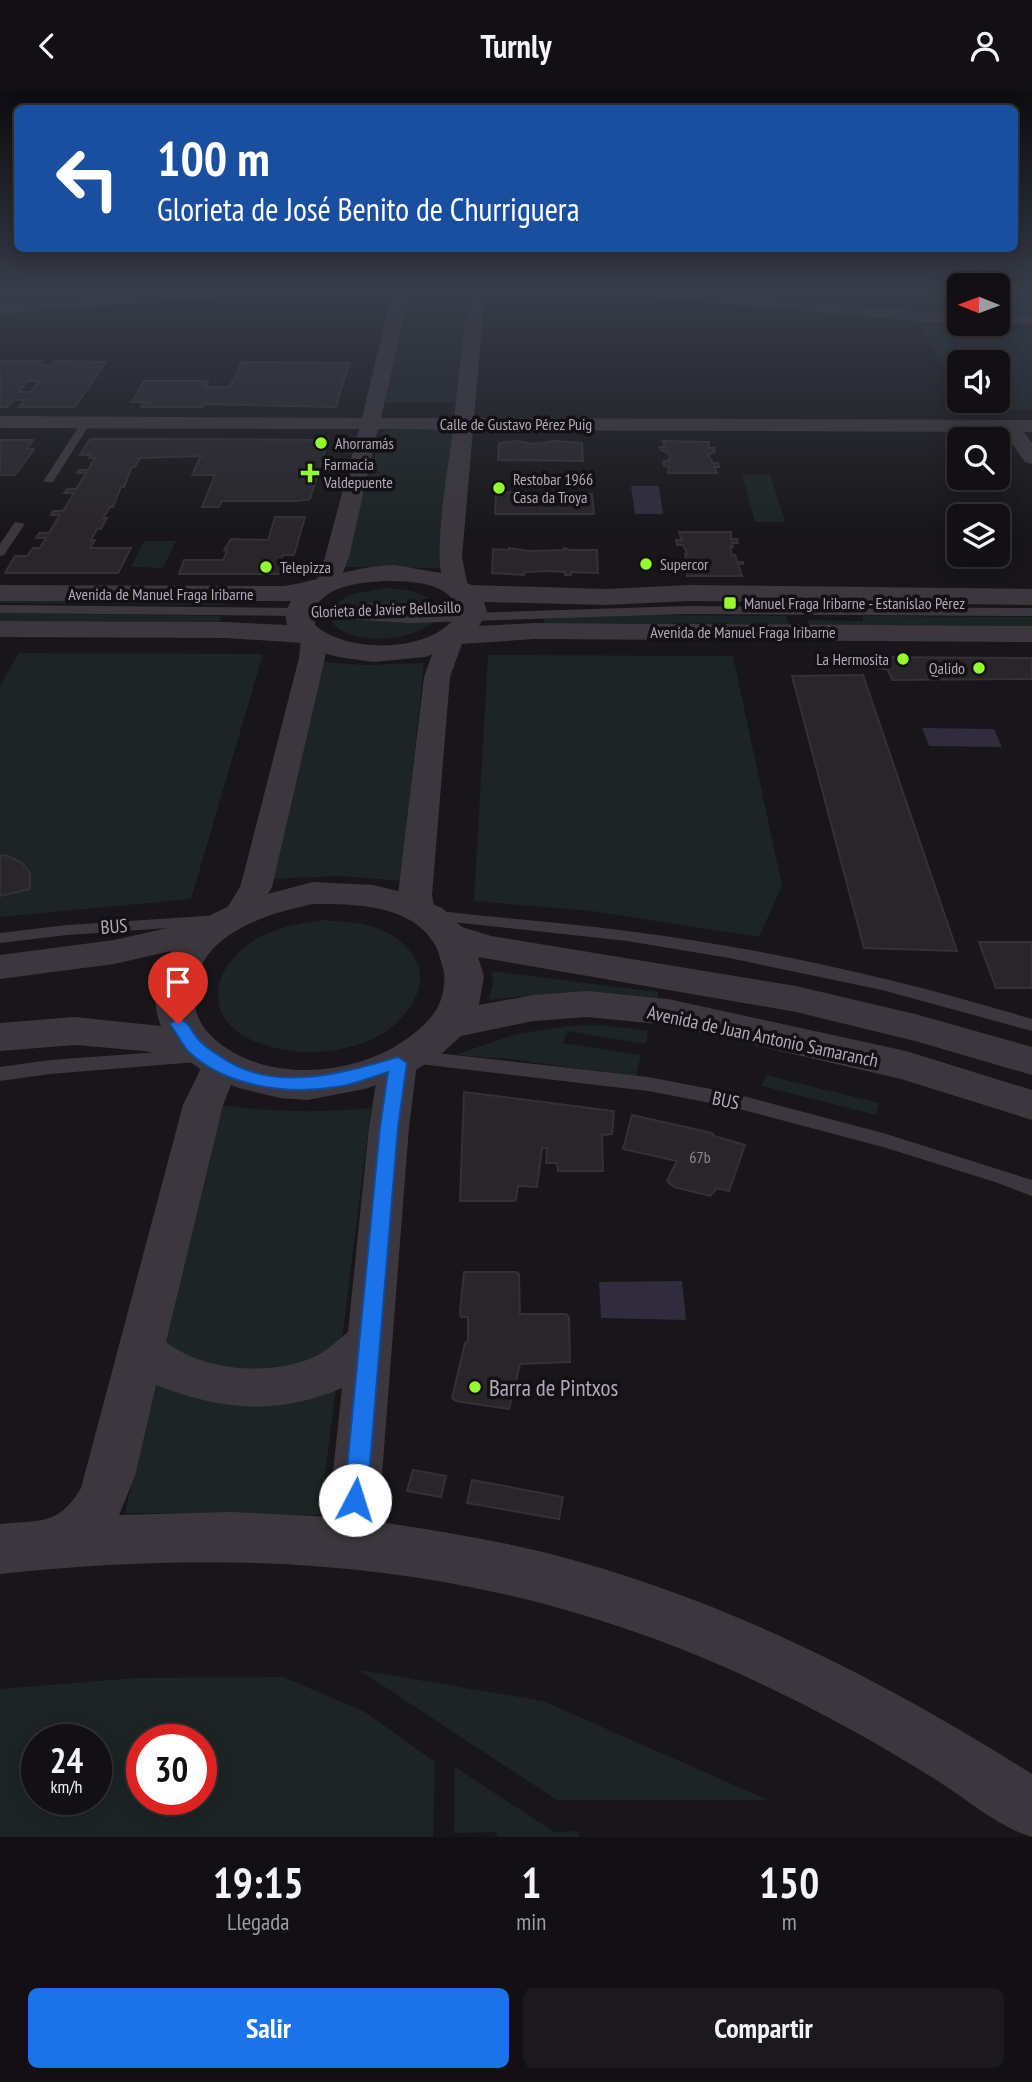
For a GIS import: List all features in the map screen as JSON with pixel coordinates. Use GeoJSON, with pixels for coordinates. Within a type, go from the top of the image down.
{"type":"FeatureCollection","features":[{"type":"Feature","properties":{"kind":"street"},"geometry":{"type":"LineString","coordinates":[[324,587],[337,557],[383,369]]}},
{"type":"Feature","properties":{"kind":"street"},"geometry":{"type":"LineString","coordinates":[[0,1037],[84,1029],[141,1035],[207,1056],[246,1076],[306,1085],[368,1074],[404,1060],[448,1025],[461,1004],[467,979],[463,961],[430,921],[415,895],[437,677],[462,613],[450,557],[469,369]]}},
{"type":"Feature","properties":{"kind":"street","name":"Calle de Gustavo Pérez Puig"},"geometry":{"type":"LineString","coordinates":[[0,422],[1032,426]]}},
{"type":"Feature","properties":{"kind":"street"},"geometry":{"type":"LineString","coordinates":[[1009,425],[1032,458]]}},
{"type":"Feature","properties":{"kind":"street","name":"Glorieta de Javier Bellosillo"},"geometry":{"type":"LineString","coordinates":[[395,573],[424,576],[462,613],[414,650],[378,654],[338,648],[307,629],[306,599],[324,587],[356,576],[395,573]]}},
{"type":"Feature","properties":{"kind":"street","name":"Avenida de Manuel Fraga Iribarne"},"geometry":{"type":"LineString","coordinates":[[0,593],[284,594],[324,587]]}},
{"type":"Feature","properties":{"kind":"street","name":"Avenida de Manuel Fraga Iribarne"},"geometry":{"type":"LineString","coordinates":[[462,613],[592,597],[690,593],[1032,597]]}},
{"type":"Feature","properties":{"kind":"street","name":"Avenida de Manuel Fraga Iribarne"},"geometry":{"type":"LineString","coordinates":[[462,613],[536,631],[1032,634]]}},
{"type":"Feature","properties":{"kind":"street","name":"Avenida de Manuel Fraga Iribarne"},"geometry":{"type":"LineString","coordinates":[[0,629],[307,629]]}},
{"type":"Feature","properties":{"kind":"street"},"geometry":{"type":"LineString","coordinates":[[65,1541],[87,1524],[99,1506],[110,1476],[203,1105],[207,1056],[178,1024],[173,999],[177,974],[191,950],[227,921],[256,887],[312,658],[307,629]]}},
{"type":"Feature","properties":{"kind":"street"},"geometry":{"type":"LineString","coordinates":[[0,967],[114,952],[227,921],[276,900],[326,893],[373,895],[430,921]]}},
{"type":"Feature","properties":{"kind":"street","name":"Avenida de Juan Antonio Samaranch"},"geometry":{"type":"LineString","coordinates":[[430,921],[487,950],[522,957],[591,964],[760,993],[856,1014],[1032,1061]]}},
{"type":"Feature","properties":{"kind":"street","name":"Avenida de Juan Antonio Samaranch"},"geometry":{"type":"LineString","coordinates":[[448,1025],[533,1009],[587,1004],[668,1013],[906,1066],[1032,1105]]}},
{"type":"Feature","properties":{"kind":"street"},"geometry":{"type":"LineString","coordinates":[[371,1545],[361,1529],[355,1500],[389,1127],[404,1060]]}},
{"type":"Feature","properties":{"kind":"street"},"geometry":{"type":"LineString","coordinates":[[141,1349],[169,1370],[201,1382],[240,1387],[269,1387],[305,1381],[334,1370],[370,1339]]}},
{"type":"Feature","properties":{"kind":"street"},"geometry":{"type":"LineString","coordinates":[[0,1549],[65,1541],[150,1536],[243,1536],[371,1545],[442,1555],[528,1573],[642,1607],[723,1637],[870,1707],[1027,1800]]}},
{"type":"Feature","properties":{"kind":"lane"},"geometry":{"type":"LineString","coordinates":[[49,480],[86,422]]}},
{"type":"Feature","properties":{"kind":"lane"},"geometry":{"type":"LineString","coordinates":[[0,553],[19,524]]}},
{"type":"Feature","properties":{"kind":"lane","name":"Glorieta de Javier Bellosillo"},"geometry":{"type":"LineString","coordinates":[[307,629],[408,605],[462,613]]}},
{"type":"Feature","properties":{"kind":"lane","name":"Avenida de Manuel Fraga Iribarne"},"geometry":{"type":"LineString","coordinates":[[0,609],[307,629]]}},
{"type":"Feature","properties":{"kind":"lane","name":"Avenida de Manuel Fraga Iribarne"},"geometry":{"type":"LineString","coordinates":[[462,613],[687,610],[1032,612]]}},
{"type":"Feature","properties":{"kind":"lane","name":"BUS"},"geometry":{"type":"LineString","coordinates":[[0,938],[67,930],[227,921]]}},
{"type":"Feature","properties":{"kind":"lane"},"geometry":{"type":"LineString","coordinates":[[430,921],[626,936],[749,956],[873,982],[1032,1025]]}},
{"type":"Feature","properties":{"kind":"lane"},"geometry":{"type":"LineString","coordinates":[[0,1074],[50,1067],[207,1056]]}},
{"type":"Feature","properties":{"kind":"lane","name":"BUS"},"geometry":{"type":"LineString","coordinates":[[404,1060],[648,1084],[732,1100],[883,1140],[1002,1176],[1032,1188]]}},
{"type":"Feature","properties":{"kind":"shaded area"},"geometry":{"type":"Polygon","coordinates":[[[391,369],[460,369],[456,403],[383,403],[391,369]]]}},
{"type":"Feature","properties":{"kind":"shaded area"},"geometry":{"type":"Polygon","coordinates":[[[1010,369],[1032,369],[1032,410],[1010,410],[1010,369]]]}},
{"type":"Feature","properties":{"kind":"shaded area"},"geometry":{"type":"Polygon","coordinates":[[[445,430],[454,434],[440,568],[343,567],[382,432],[445,430]]]}},
{"type":"Feature","properties":{"kind":"shaded area"},"geometry":{"type":"Polygon","coordinates":[[[742,475],[770,475],[785,522],[755,522],[742,475]]]}},
{"type":"Feature","properties":{"kind":"shaded area"},"geometry":{"type":"Polygon","coordinates":[[[631,486],[659,486],[663,514],[635,514],[631,486]]]}},
{"type":"Feature","properties":{"kind":"shaded area"},"geometry":{"type":"Polygon","coordinates":[[[144,541],[176,541],[163,568],[131,567],[144,541]]]}},
{"type":"Feature","properties":{"kind":"shaded area"},"geometry":{"type":"Polygon","coordinates":[[[384,588],[417,593],[434,602],[334,605],[349,595],[384,588]]]}},
{"type":"Feature","properties":{"kind":"shaded area"},"geometry":{"type":"Polygon","coordinates":[[[227,602],[225,605],[203,605],[0,603],[227,602]]]}},
{"type":"Feature","properties":{"kind":"shaded area"},"geometry":{"type":"Polygon","coordinates":[[[0,613],[221,616],[219,622],[0,621],[0,613]]]}},
{"type":"Feature","properties":{"kind":"shaded area"},"geometry":{"type":"Polygon","coordinates":[[[786,616],[789,624],[544,623],[544,618],[786,616]]]}},
{"type":"Feature","properties":{"kind":"shaded area"},"geometry":{"type":"Polygon","coordinates":[[[863,616],[1032,617],[1032,626],[808,625],[807,620],[863,621],[863,616]]]}},
{"type":"Feature","properties":{"kind":"shaded area"},"geometry":{"type":"Polygon","coordinates":[[[329,618],[433,622],[410,634],[379,639],[349,634],[337,628],[329,618]]]}},
{"type":"Feature","properties":{"kind":"shaded area"},"geometry":{"type":"Polygon","coordinates":[[[19,653],[263,654],[191,899],[0,917],[0,686],[19,653]]]}},
{"type":"Feature","properties":{"kind":"shaded area"},"geometry":{"type":"Polygon","coordinates":[[[488,655],[733,656],[782,886],[759,937],[591,911],[474,901],[488,655]]]}},
{"type":"Feature","properties":{"kind":"shaded area"},"geometry":{"type":"Polygon","coordinates":[[[322,662],[365,665],[424,663],[401,881],[340,876],[272,879],[322,662]]]}},
{"type":"Feature","properties":{"kind":"shaded area"},"geometry":{"type":"Polygon","coordinates":[[[922,728],[994,729],[1002,747],[929,746],[922,728]]]}},
{"type":"Feature","properties":{"kind":"shaded area"},"geometry":{"type":"Polygon","coordinates":[[[324,920],[379,929],[401,942],[411,953],[418,964],[419,988],[406,1013],[376,1037],[323,1052],[279,1049],[258,1043],[239,1033],[226,1020],[219,1003],[220,981],[231,960],[249,944],[270,933],[292,925],[324,920]]]}},
{"type":"Feature","properties":{"kind":"shaded area"},"geometry":{"type":"Polygon","coordinates":[[[492,971],[658,992],[658,998],[574,993],[489,1000],[493,982],[492,971]]]}},
{"type":"Feature","properties":{"kind":"shaded area"},"geometry":{"type":"Polygon","coordinates":[[[604,1025],[648,1031],[646,1044],[567,1031],[563,1043],[641,1055],[636,1077],[510,1059],[455,1055],[516,1034],[569,1026],[604,1025]]]}},
{"type":"Feature","properties":{"kind":"shaded area"},"geometry":{"type":"Polygon","coordinates":[[[766,1075],[879,1103],[876,1115],[762,1086],[766,1075]]]}},
{"type":"Feature","properties":{"kind":"shaded area"},"geometry":{"type":"Polygon","coordinates":[[[220,1105],[295,1111],[371,1108],[320,1515],[125,1513],[220,1105]]]}},
{"type":"Feature","properties":{"kind":"shaded area"},"geometry":{"type":"Polygon","coordinates":[[[682,1281],[686,1320],[601,1318],[599,1282],[682,1281]]]}},
{"type":"Feature","properties":{"kind":"shaded area"},"geometry":{"type":"Polygon","coordinates":[[[359,1670],[543,1701],[768,1800],[557,1800],[359,1670]]]}},
{"type":"Feature","properties":{"kind":"shaded area"},"geometry":{"type":"Polygon","coordinates":[[[283,1677],[365,1712],[435,1762],[433,1837],[0,1837],[0,1689],[135,1678],[283,1677]]]}},
{"type":"Feature","properties":{"kind":"shaded area"},"geometry":{"type":"Polygon","coordinates":[[[455,1767],[554,1832],[579,1831],[579,1837],[497,1837],[496,1832],[454,1833],[455,1767]]]}},
{"type":"Feature","properties":{"kind":"building"},"geometry":{"type":"Polygon","coordinates":[[[0,369],[101,369],[75,407],[19,407],[25,400],[13,400],[7,407],[0,407],[0,369]],[[27,381],[19,392],[30,392],[39,381],[27,381]]]}},
{"type":"Feature","properties":{"kind":"building"},"geometry":{"type":"Polygon","coordinates":[[[238,369],[347,369],[336,407],[204,404],[202,407],[141,407],[143,403],[153,402],[132,402],[144,381],[208,381],[206,387],[230,387],[238,369]]]}},
{"type":"Feature","properties":{"kind":"building"},"geometry":{"type":"Polygon","coordinates":[[[90,439],[328,440],[310,499],[298,501],[222,501],[219,507],[202,507],[215,475],[192,475],[201,456],[140,458],[135,467],[132,467],[113,507],[110,507],[103,518],[107,518],[101,529],[97,529],[91,540],[95,540],[90,548],[131,548],[118,573],[5,573],[15,556],[27,556],[33,548],[40,548],[46,538],[36,538],[39,533],[49,533],[60,515],[51,515],[53,511],[63,511],[74,493],[64,493],[67,489],[76,489],[86,473],[77,473],[79,470],[88,470],[95,458],[89,458],[91,455],[80,455],[90,439]]]}},
{"type":"Feature","properties":{"kind":"building"},"geometry":{"type":"Polygon","coordinates":[[[0,440],[33,440],[27,449],[34,449],[15,475],[0,475],[0,440]]]}},
{"type":"Feature","properties":{"kind":"building"},"geometry":{"type":"Polygon","coordinates":[[[516,441],[534,444],[554,441],[582,443],[583,461],[498,460],[499,443],[516,441]]]}},
{"type":"Feature","properties":{"kind":"building"},"geometry":{"type":"Polygon","coordinates":[[[663,441],[709,442],[709,448],[714,448],[715,452],[708,455],[713,463],[718,463],[719,467],[714,467],[717,473],[668,473],[669,467],[664,466],[663,462],[670,459],[669,453],[661,450],[660,447],[665,447],[663,441]]]}},
{"type":"Feature","properties":{"kind":"building"},"geometry":{"type":"Polygon","coordinates":[[[511,492],[529,495],[562,492],[592,494],[594,514],[495,514],[496,494],[511,492]]]}},
{"type":"Feature","properties":{"kind":"building"},"geometry":{"type":"Polygon","coordinates":[[[275,517],[305,517],[294,555],[283,555],[281,560],[285,560],[280,574],[179,574],[184,560],[223,560],[227,551],[224,550],[231,539],[268,540],[275,517]]]}},
{"type":"Feature","properties":{"kind":"building"},"geometry":{"type":"Polygon","coordinates":[[[679,532],[731,532],[731,539],[737,539],[738,543],[732,543],[733,547],[730,547],[732,555],[735,555],[737,562],[743,562],[738,564],[742,576],[687,576],[687,564],[680,562],[686,562],[685,554],[688,555],[683,545],[677,545],[676,540],[682,540],[679,532]]]}},
{"type":"Feature","properties":{"kind":"building"},"geometry":{"type":"Polygon","coordinates":[[[564,548],[597,550],[598,573],[492,573],[493,549],[529,551],[564,548]]]}},
{"type":"Feature","properties":{"kind":"building"},"geometry":{"type":"Polygon","coordinates":[[[870,657],[1032,658],[1032,679],[892,680],[888,670],[874,667],[870,657]]]}},
{"type":"Feature","properties":{"kind":"building"},"geometry":{"type":"Polygon","coordinates":[[[863,675],[957,951],[864,948],[792,676],[863,675]]]}},
{"type":"Feature","properties":{"kind":"building"},"geometry":{"type":"Polygon","coordinates":[[[0,855],[22,863],[30,873],[30,889],[0,896],[0,855]]]}},
{"type":"Feature","properties":{"kind":"building"},"geometry":{"type":"Polygon","coordinates":[[[979,942],[1032,942],[1032,988],[996,988],[979,942]]]}},
{"type":"Feature","properties":{"kind":"building"},"geometry":{"type":"Polygon","coordinates":[[[464,1092],[614,1111],[612,1134],[602,1135],[603,1171],[558,1171],[557,1163],[546,1163],[547,1148],[542,1148],[537,1187],[518,1186],[516,1200],[513,1201],[460,1201],[464,1092]]]}},
{"type":"Feature","properties":{"kind":"building"},"geometry":{"type":"Polygon","coordinates":[[[632,1115],[712,1133],[714,1136],[745,1145],[729,1191],[717,1188],[710,1196],[674,1187],[667,1181],[677,1161],[623,1149],[632,1115]]]}},
{"type":"Feature","properties":{"kind":"building"},"geometry":{"type":"Polygon","coordinates":[[[464,1272],[516,1272],[519,1274],[520,1314],[566,1314],[569,1317],[570,1362],[520,1364],[509,1409],[456,1401],[452,1398],[465,1343],[468,1341],[468,1317],[461,1317],[460,1312],[464,1272]]]}},
{"type":"Feature","properties":{"kind":"building"},"geometry":{"type":"Polygon","coordinates":[[[413,1470],[446,1476],[441,1497],[407,1491],[413,1470]]]}},
{"type":"Feature","properties":{"kind":"building"},"geometry":{"type":"Polygon","coordinates":[[[472,1480],[563,1497],[559,1519],[467,1503],[472,1480]]]}},
{"type":"Feature","properties":{"kind":"place","name":"Ahorramás"},"geometry":{"type":"Point","coordinates":[321,443]}},
{"type":"Feature","properties":{"kind":"place","name":"Farmacia Valdepuente"},"geometry":{"type":"Point","coordinates":[310,473]}},
{"type":"Feature","properties":{"kind":"place","name":"Restobar 1966 Casa da Troya"},"geometry":{"type":"Point","coordinates":[499,488]}},
{"type":"Feature","properties":{"kind":"place","name":"Supercor"},"geometry":{"type":"Point","coordinates":[646,564]}},
{"type":"Feature","properties":{"kind":"place","name":"Telepizza"},"geometry":{"type":"Point","coordinates":[266,567]}},
{"type":"Feature","properties":{"kind":"place","name":"Manuel Fraga Iribarne - Estanislao Pérez"},"geometry":{"type":"Point","coordinates":[730,603]}},
{"type":"Feature","properties":{"kind":"place","name":"La Hermosita"},"geometry":{"type":"Point","coordinates":[903,659]}},
{"type":"Feature","properties":{"kind":"place","name":"Qalido"},"geometry":{"type":"Point","coordinates":[979,668]}},
{"type":"Feature","properties":{"kind":"place","name":"Barra de Pintxos"},"geometry":{"type":"Point","coordinates":[475,1387]}},
{"type":"Feature","properties":{"kind":"route"},"geometry":{"type":"LineString","coordinates":[[178,1024],[194,1046],[220,1065],[246,1076],[275,1082],[306,1085],[339,1081],[398,1063],[389,1127],[355,1500]]}}]}
